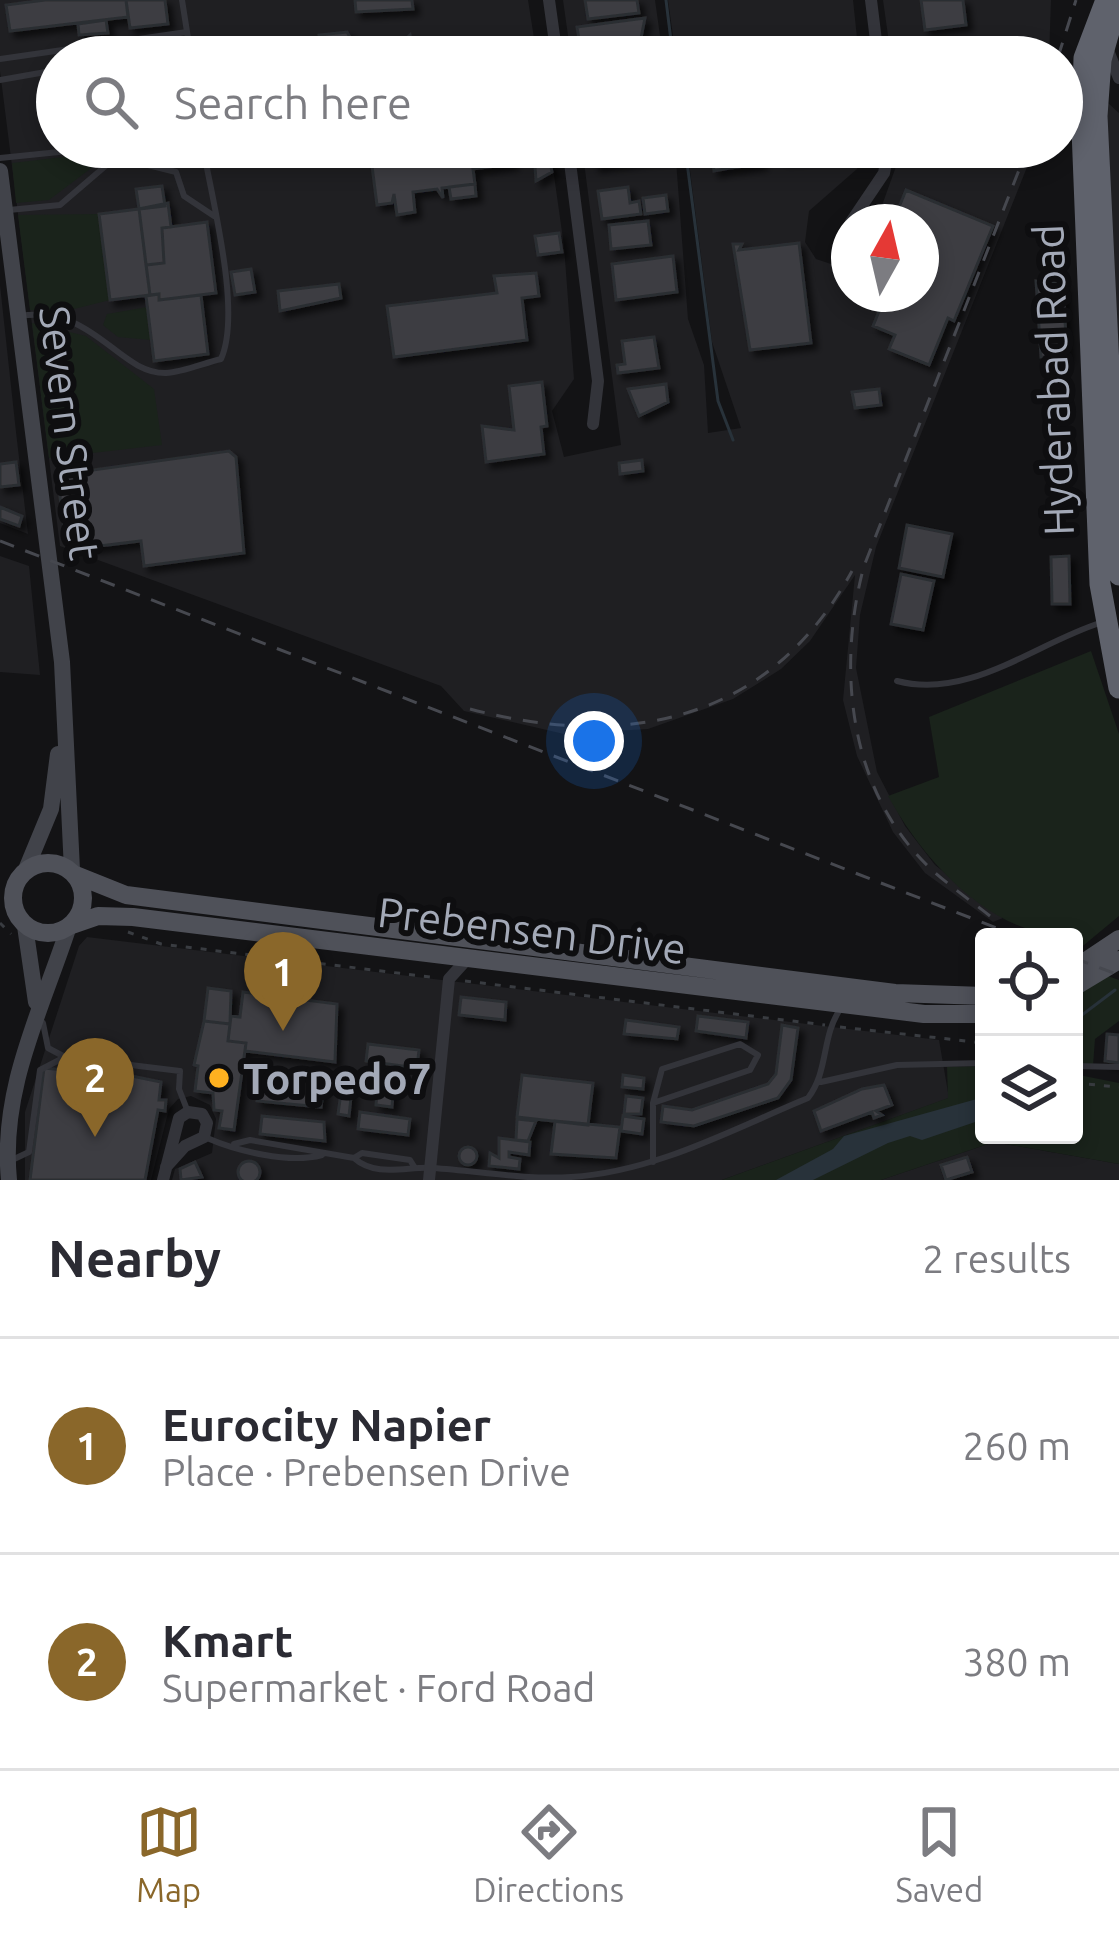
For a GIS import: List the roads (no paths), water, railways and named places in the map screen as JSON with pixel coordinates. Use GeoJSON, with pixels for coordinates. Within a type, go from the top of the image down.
{"type":"FeatureCollection","features":[{"type":"Feature","properties":{"kind":"highway"},"geometry":{"type":"LineString","coordinates":[[1095,0],[1098,34]]}},
{"type":"Feature","properties":{"kind":"highway","name":"Hyderabad Road"},"geometry":{"type":"LineString","coordinates":[[1106,0],[1098,34],[1108,100],[1119,575]]}},
{"type":"Feature","properties":{"kind":"highway","name":"Hyderabad Road"},"geometry":{"type":"LineString","coordinates":[[1083,94],[1084,58],[1118,0]]}},
{"type":"Feature","properties":{"kind":"highway","name":"Hyderabad Road"},"geometry":{"type":"LineString","coordinates":[[1083,147],[1119,688]]}},
{"type":"Feature","properties":{"kind":"main road"},"geometry":{"type":"LineString","coordinates":[[0,877],[48,861],[74,872],[81,897],[70,927],[46,934],[21,931],[0,909]]}},
{"type":"Feature","properties":{"kind":"main road"},"geometry":{"type":"LineString","coordinates":[[21,931],[15,897],[25,869]]}},
{"type":"Feature","properties":{"kind":"main road","name":"Prebensen Drive"},"geometry":{"type":"LineString","coordinates":[[74,872],[126,896],[895,994],[975,996]]}},
{"type":"Feature","properties":{"kind":"main road","name":"Prebensen Drive"},"geometry":{"type":"LineString","coordinates":[[70,927],[98,916],[133,916],[924,1014],[975,1014]]}},
{"type":"Feature","properties":{"kind":"main road"},"geometry":{"type":"LineString","coordinates":[[1083,962],[1119,939]]}},
{"type":"Feature","properties":{"kind":"main road"},"geometry":{"type":"LineString","coordinates":[[1083,982],[1119,960]]}},
{"type":"Feature","properties":{"kind":"street"},"geometry":{"type":"LineString","coordinates":[[549,0],[554,36]]}},
{"type":"Feature","properties":{"kind":"street"},"geometry":{"type":"LineString","coordinates":[[871,0],[875,36]]}},
{"type":"Feature","properties":{"kind":"street"},"geometry":{"type":"LineString","coordinates":[[1098,34],[1119,78]]}},
{"type":"Feature","properties":{"kind":"street"},"geometry":{"type":"LineString","coordinates":[[571,168],[598,381],[593,424]]}},
{"type":"Feature","properties":{"kind":"street"},"geometry":{"type":"LineString","coordinates":[[863,204],[885,168]]}},
{"type":"Feature","properties":{"kind":"street","name":"Severn Street"},"geometry":{"type":"LineString","coordinates":[[0,171],[64,705],[74,872]]}},
{"type":"Feature","properties":{"kind":"street","name":"Severn Street"},"geometry":{"type":"LineString","coordinates":[[25,869],[51,808],[64,705]]}},
{"type":"Feature","properties":{"kind":"street"},"geometry":{"type":"LineString","coordinates":[[6,1127],[36,1002],[52,979],[70,927]]}},
{"type":"Feature","properties":{"kind":"street"},"geometry":{"type":"LineString","coordinates":[[21,931],[36,1002]]}},
{"type":"Feature","properties":{"kind":"street"},"geometry":{"type":"LineString","coordinates":[[431,953],[449,979]]}},
{"type":"Feature","properties":{"kind":"street"},"geometry":{"type":"LineString","coordinates":[[424,1172],[449,979],[468,958]]}},
{"type":"Feature","properties":{"kind":"street"},"geometry":{"type":"LineString","coordinates":[[0,1088],[9,1180]]}},
{"type":"Feature","properties":{"kind":"street"},"geometry":{"type":"LineString","coordinates":[[188,1112],[205,1118],[200,1140],[165,1173],[176,1128],[188,1112]]}},
{"type":"Feature","properties":{"kind":"street"},"geometry":{"type":"LineString","coordinates":[[176,1128],[181,1138],[200,1140]]}},
{"type":"Feature","properties":{"kind":"lane"},"geometry":{"type":"LineString","coordinates":[[182,0],[188,36]]}},
{"type":"Feature","properties":{"kind":"lane"},"geometry":{"type":"LineString","coordinates":[[159,36],[187,32]]}},
{"type":"Feature","properties":{"kind":"lane"},"geometry":{"type":"LineString","coordinates":[[0,59],[36,54]]}},
{"type":"Feature","properties":{"kind":"lane"},"geometry":{"type":"LineString","coordinates":[[0,80],[36,77]]}},
{"type":"Feature","properties":{"kind":"lane"},"geometry":{"type":"LineString","coordinates":[[0,158],[36,154]]}},
{"type":"Feature","properties":{"kind":"lane"},"geometry":{"type":"LineString","coordinates":[[5,210],[60,205],[103,168]]}},
{"type":"Feature","properties":{"kind":"lane"},"geometry":{"type":"LineString","coordinates":[[168,168],[176,172],[184,196],[214,216]]}},
{"type":"Feature","properties":{"kind":"lane"},"geometry":{"type":"LineString","coordinates":[[19,316],[66,317],[92,329],[145,369],[166,373],[221,359],[229,341],[206,168]]}},
{"type":"Feature","properties":{"kind":"lane"},"geometry":{"type":"LineString","coordinates":[[897,681],[922,686],[1015,665],[1052,641],[1111,620]]}},
{"type":"Feature","properties":{"kind":"lane"},"geometry":{"type":"LineString","coordinates":[[52,979],[43,1038],[48,1048],[65,1057],[180,1071],[178,1089],[188,1112]]}},
{"type":"Feature","properties":{"kind":"lane"},"geometry":{"type":"LineString","coordinates":[[814,1000],[829,1025]]}},
{"type":"Feature","properties":{"kind":"lane"},"geometry":{"type":"LineString","coordinates":[[200,1140],[310,1146],[354,1158],[362,1166],[410,1172],[574,1177],[653,1162],[808,1098],[821,1082],[829,1025],[844,1004]]}},
{"type":"Feature","properties":{"kind":"lane"},"geometry":{"type":"LineString","coordinates":[[653,1103],[750,1070],[758,1055],[740,1044],[670,1064],[657,1077],[653,1103],[653,1162]]}},
{"type":"Feature","properties":{"kind":"lane"},"geometry":{"type":"LineString","coordinates":[[7,1160],[29,1153],[40,1070],[65,1057]]}},
{"type":"Feature","properties":{"kind":"lane"},"geometry":{"type":"LineString","coordinates":[[821,1082],[897,1065],[975,1064]]}},
{"type":"Feature","properties":{"kind":"lane"},"geometry":{"type":"LineString","coordinates":[[1083,1066],[1119,1067]]}},
{"type":"Feature","properties":{"kind":"waterway"},"geometry":{"type":"LineString","coordinates":[[666,0],[670,36]]}},
{"type":"Feature","properties":{"kind":"waterway"},"geometry":{"type":"LineString","coordinates":[[688,168],[718,401],[733,440]]}},
{"type":"Feature","properties":{"kind":"waterway"},"geometry":{"type":"LineString","coordinates":[[1083,1014],[1115,990]]}},
{"type":"Feature","properties":{"kind":"railway"},"geometry":{"type":"LineString","coordinates":[[1065,36],[1076,0]]}},
{"type":"Feature","properties":{"kind":"railway"},"geometry":{"type":"LineString","coordinates":[[990,916],[932,870],[882,805],[856,728],[851,647],[864,566],[1020,168]]}},
{"type":"Feature","properties":{"kind":"railway"},"geometry":{"type":"LineString","coordinates":[[0,541],[997,928]]}},
{"type":"Feature","properties":{"kind":"railway"},"geometry":{"type":"LineString","coordinates":[[470,709],[584,726],[638,723],[688,712],[736,692],[779,662],[818,622],[852,571]]}},
{"type":"Feature","properties":{"kind":"railway"},"geometry":{"type":"LineString","coordinates":[[1083,961],[1119,975]]}},
{"type":"Feature","properties":{"kind":"place","name":"Eurocity Napier"},"geometry":{"type":"Point","coordinates":[283,1031]}},
{"type":"Feature","properties":{"kind":"place","name":"Torpedo7"},"geometry":{"type":"Point","coordinates":[219,1078]}},
{"type":"Feature","properties":{"kind":"place","name":"Kmart"},"geometry":{"type":"Point","coordinates":[95,1137]}}]}
